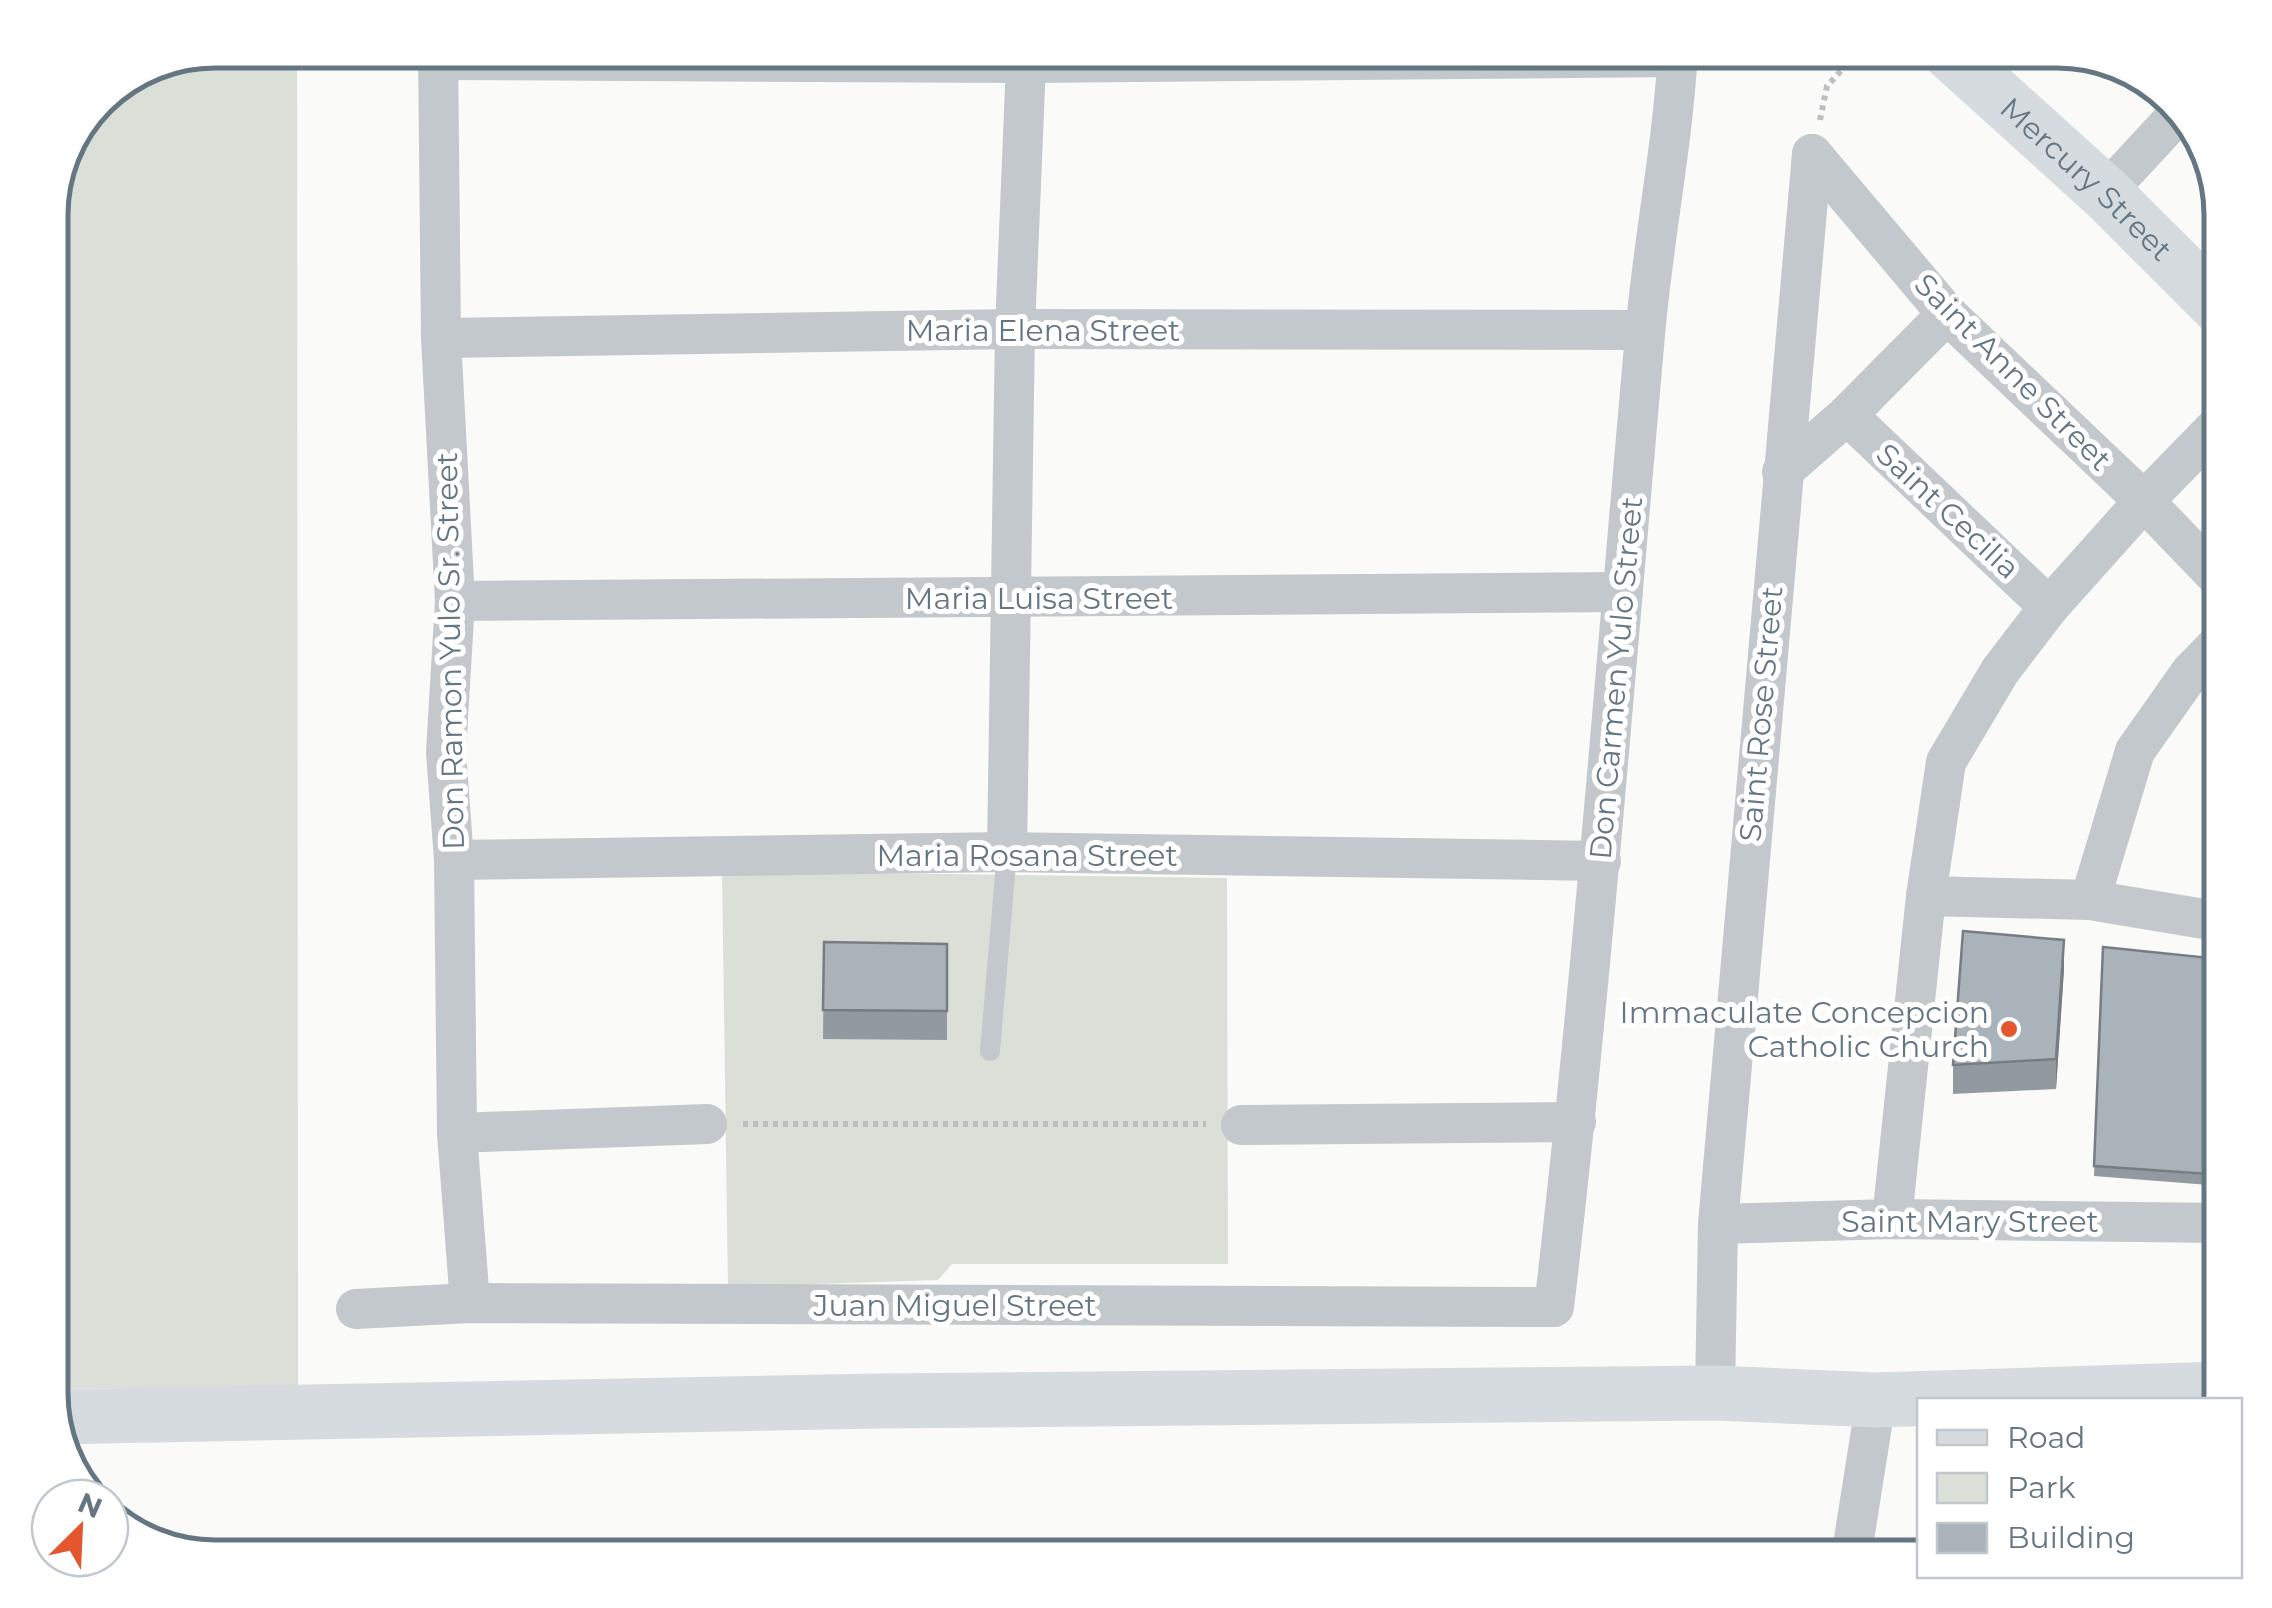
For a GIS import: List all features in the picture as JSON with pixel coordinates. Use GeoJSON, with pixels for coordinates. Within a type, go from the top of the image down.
{"type":"FeatureCollection","features":[{"type":"Feature","properties":{"kind":"street","name":"Don Ramon Yulo Sr. Street"},"geometry":{"type":"LineString","coordinates":[[438,68],[441,338],[455,601],[446,752],[454,860],[457,1133],[470,1303]]}},
{"type":"Feature","properties":{"kind":"street"},"geometry":{"type":"LineString","coordinates":[[1006,852],[1015,329],[1026,68]]}},
{"type":"Feature","properties":{"kind":"street","name":"Don Carmen Yulo Street"},"geometry":{"type":"LineString","coordinates":[[1554,1307],[1601,861],[1645,330],[1676,68]]}},
{"type":"Feature","properties":{"kind":"street","name":"Mercury Street"},"geometry":{"type":"LineString","coordinates":[[1968,68],[2105,193],[2204,292]]}},
{"type":"Feature","properties":{"kind":"street"},"geometry":{"type":"LineString","coordinates":[[2105,193],[2171,122]]}},
{"type":"Feature","properties":{"kind":"street","name":"Saint Anne Street"},"geometry":{"type":"LineString","coordinates":[[1812,154],[1947,314],[2144,500],[2204,563]]}},
{"type":"Feature","properties":{"kind":"street","name":"Saint Rose Street"},"geometry":{"type":"LineString","coordinates":[[1715,1392],[1718,1224],[1812,154]]}},
{"type":"Feature","properties":{"kind":"street"},"geometry":{"type":"LineString","coordinates":[[1782,472],[1847,416],[1947,314]]}},
{"type":"Feature","properties":{"kind":"street","name":"Maria Elena Street"},"geometry":{"type":"LineString","coordinates":[[441,338],[1015,329],[1645,330]]}},
{"type":"Feature","properties":{"kind":"street","name":"Saint Cecilia"},"geometry":{"type":"LineString","coordinates":[[1847,416],[2050,606]]}},
{"type":"Feature","properties":{"kind":"street"},"geometry":{"type":"LineString","coordinates":[[1892,1219],[1926,896],[1946,762],[2000,671],[2050,606],[2204,439]]}},
{"type":"Feature","properties":{"kind":"street","name":"Maria Luisa Street"},"geometry":{"type":"LineString","coordinates":[[455,601],[1623,592]]}},
{"type":"Feature","properties":{"kind":"street"},"geometry":{"type":"LineString","coordinates":[[2090,900],[2135,752],[2204,659]]}},
{"type":"Feature","properties":{"kind":"street","name":"Maria Rosana Street"},"geometry":{"type":"LineString","coordinates":[[454,860],[1006,852],[1601,861]]}},
{"type":"Feature","properties":{"kind":"street"},"geometry":{"type":"LineString","coordinates":[[1926,896],[2090,900],[2204,919]]}},
{"type":"Feature","properties":{"kind":"street"},"geometry":{"type":"LineString","coordinates":[[1241,1124],[1576,1122]]}},
{"type":"Feature","properties":{"kind":"street"},"geometry":{"type":"LineString","coordinates":[[457,1133],[707,1124]]}},
{"type":"Feature","properties":{"kind":"street","name":"Saint Mary Street"},"geometry":{"type":"LineString","coordinates":[[1718,1224],[1892,1219],[2204,1223]]}},
{"type":"Feature","properties":{"kind":"street","name":"Juan Miguel Street"},"geometry":{"type":"LineString","coordinates":[[356,1309],[470,1303],[1554,1307]]}},
{"type":"Feature","properties":{"kind":"street"},"geometry":{"type":"LineString","coordinates":[[1939,1398],[2204,1390]]}},
{"type":"Feature","properties":{"kind":"street"},"geometry":{"type":"LineString","coordinates":[[70,1417],[878,1401],[1715,1392],[1917,1399]]}},
{"type":"Feature","properties":{"kind":"street"},"geometry":{"type":"LineString","coordinates":[[1854,1540],[1876,1400]]}},
{"type":"Feature","properties":{"kind":"lane"},"geometry":{"type":"LineString","coordinates":[[990,1051],[1006,852]]}},
{"type":"Feature","properties":{"kind":"path"},"geometry":{"type":"LineString","coordinates":[[1812,154],[1827,86],[1844,68]]}},
{"type":"Feature","properties":{"kind":"path"},"geometry":{"type":"LineString","coordinates":[[707,1124],[1241,1124]]}},
{"type":"Feature","properties":{"kind":"green space"},"geometry":{"type":"Polygon","coordinates":[[[297,68],[298,1387],[68,1389],[68,205],[83,150],[111,111],[133,92],[186,70],[297,68]]]}},
{"type":"Feature","properties":{"kind":"green space"},"geometry":{"type":"Polygon","coordinates":[[[722,871],[1227,878],[1228,1264],[952,1264],[938,1280],[728,1287],[722,871]]]}},
{"type":"Feature","properties":{"kind":"building","name":"Immaculate Concepcion Catholic Church"},"geometry":{"type":"Polygon","coordinates":[[[1963,931],[2064,940],[2056,1059],[1953,1065],[1963,931]]]}},
{"type":"Feature","properties":{"kind":"building"},"geometry":{"type":"Polygon","coordinates":[[[824,942],[947,944],[947,1011],[823,1010],[824,942]]]}},
{"type":"Feature","properties":{"kind":"building"},"geometry":{"type":"Polygon","coordinates":[[[2103,947],[2204,957],[2204,1174],[2094,1166],[2103,947]]]}},
{"type":"Feature","properties":{"kind":"place","name":"Immaculate Concepcion Catholic Church"},"geometry":{"type":"Point","coordinates":[2009,1029]}}]}
